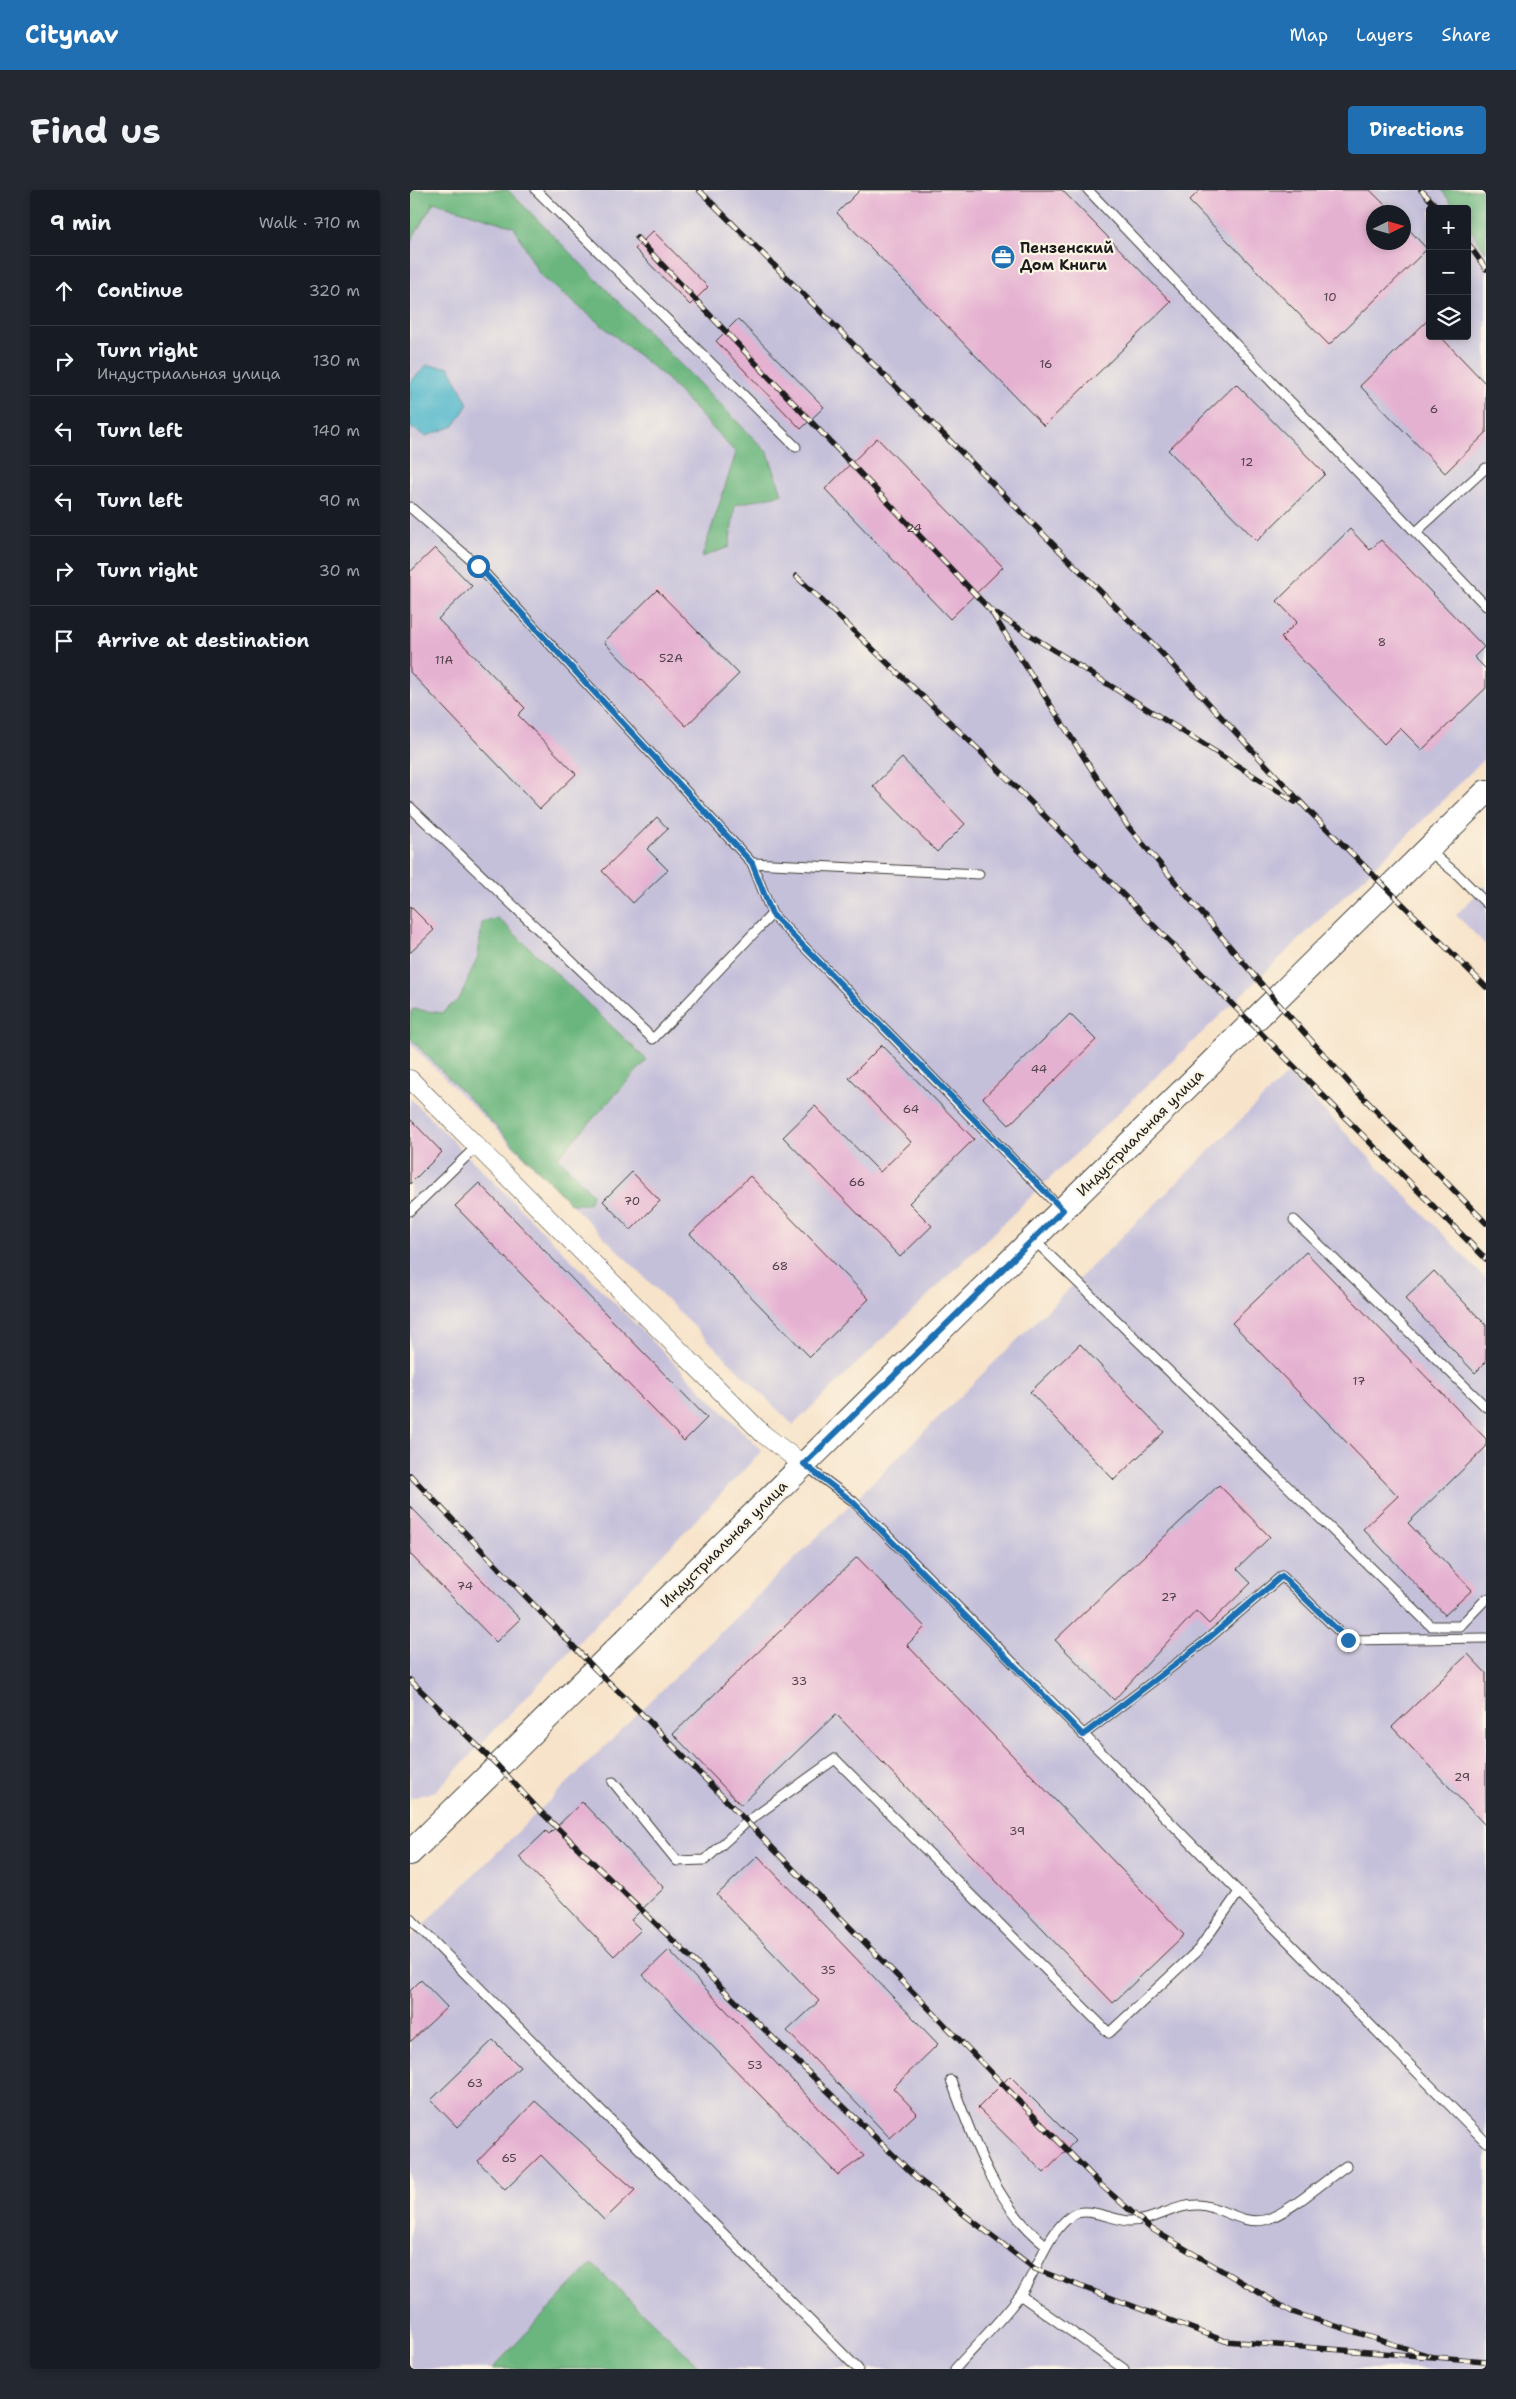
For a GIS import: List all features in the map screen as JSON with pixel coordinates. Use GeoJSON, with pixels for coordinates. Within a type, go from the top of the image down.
{"type":"FeatureCollection","features":[{"type":"Feature","properties":{"kind":"street","name":"Индустриальная улица"},"geometry":{"type":"LineString","coordinates":[[410,1853],[1486,792]]}},
{"type":"Feature","properties":{"kind":"street"},"geometry":{"type":"LineString","coordinates":[[410,1079],[763,1434],[804,1464]]}},
{"type":"Feature","properties":{"kind":"lane"},"geometry":{"type":"LineString","coordinates":[[536,190],[796,448]]}},
{"type":"Feature","properties":{"kind":"lane"},"geometry":{"type":"LineString","coordinates":[[1088,190],[1486,606]]}},
{"type":"Feature","properties":{"kind":"lane"},"geometry":{"type":"LineString","coordinates":[[1416,532],[1486,468]]}},
{"type":"Feature","properties":{"kind":"lane"},"geometry":{"type":"LineString","coordinates":[[410,507],[478,566],[752,863],[772,914],[1063,1210]]}},
{"type":"Feature","properties":{"kind":"lane"},"geometry":{"type":"LineString","coordinates":[[410,807],[653,1039],[772,914]]}},
{"type":"Feature","properties":{"kind":"lane"},"geometry":{"type":"LineString","coordinates":[[1428,850],[1458,875],[1486,903]]}},
{"type":"Feature","properties":{"kind":"lane"},"geometry":{"type":"LineString","coordinates":[[752,863],[979,874]]}},
{"type":"Feature","properties":{"kind":"lane"},"geometry":{"type":"LineString","coordinates":[[410,1211],[477,1146]]}},
{"type":"Feature","properties":{"kind":"lane"},"geometry":{"type":"LineString","coordinates":[[1294,1220],[1486,1407]]}},
{"type":"Feature","properties":{"kind":"lane"},"geometry":{"type":"LineString","coordinates":[[1033,1239],[1431,1626],[1460,1626],[1486,1599]]}},
{"type":"Feature","properties":{"kind":"lane"},"geometry":{"type":"LineString","coordinates":[[804,1464],[853,1502],[1486,2142]]}},
{"type":"Feature","properties":{"kind":"lane"},"geometry":{"type":"LineString","coordinates":[[1083,1735],[1203,1643],[1282,1576],[1348,1640],[1486,1638]]}},
{"type":"Feature","properties":{"kind":"lane"},"geometry":{"type":"LineString","coordinates":[[613,1782],[678,1861],[705,1860],[747,1822],[835,1759],[1108,2033],[1198,1950],[1239,1892]]}},
{"type":"Feature","properties":{"kind":"lane"},"geometry":{"type":"LineString","coordinates":[[410,1918],[858,2369]]}},
{"type":"Feature","properties":{"kind":"lane"},"geometry":{"type":"LineString","coordinates":[[950,2080],[978,2152],[1016,2217],[1029,2232],[1046,2244]]}},
{"type":"Feature","properties":{"kind":"lane"},"geometry":{"type":"LineString","coordinates":[[955,2369],[1020,2295],[1046,2244],[1071,2216],[1082,2212],[1127,2221],[1142,2221],[1184,2206],[1200,2205],[1248,2220],[1262,2220],[1277,2216],[1346,2166]]}},
{"type":"Feature","properties":{"kind":"lane"},"geometry":{"type":"LineString","coordinates":[[1020,2295],[1124,2369]]}},
{"type":"Feature","properties":{"kind":"shaded area"},"geometry":{"type":"Polygon","coordinates":[[[410,190],[1486,190],[1486,757],[1402,841],[793,1425],[410,1044],[410,190]]]}},
{"type":"Feature","properties":{"kind":"shaded area"},"geometry":{"type":"Polygon","coordinates":[[[1486,885],[1486,945],[1456,915],[1486,885]]]}},
{"type":"Feature","properties":{"kind":"shaded area"},"geometry":{"type":"Polygon","coordinates":[[[1288,1073],[1486,1279],[1486,2369],[702,2369],[592,2264],[492,2369],[410,2369],[410,1938],[1288,1073]]]}},
{"type":"Feature","properties":{"kind":"shaded area"},"geometry":{"type":"Polygon","coordinates":[[[410,1098],[762,1451],[436,1791],[410,1799],[410,1098]]]}},
{"type":"Feature","properties":{"kind":"green space"},"geometry":{"type":"Polygon","coordinates":[[[410,190],[508,190],[768,453],[782,494],[735,505],[729,547],[702,557],[736,453],[664,376],[540,275],[514,227],[434,202],[410,242],[410,190]]]}},
{"type":"Feature","properties":{"kind":"green space"},"geometry":{"type":"Polygon","coordinates":[[[1442,190],[1486,190],[1486,252],[1471,231],[1471,205],[1452,205],[1442,190]]]}},
{"type":"Feature","properties":{"kind":"green space"},"geometry":{"type":"Polygon","coordinates":[[[498,918],[647,1060],[558,1157],[592,1194],[589,1204],[571,1204],[410,1038],[410,1017],[413,1009],[442,1013],[460,998],[478,956],[482,923],[498,918]]]}},
{"type":"Feature","properties":{"kind":"green space"},"geometry":{"type":"Polygon","coordinates":[[[592,2264],[702,2369],[492,2369],[592,2264]]]}},
{"type":"Feature","properties":{"kind":"water"},"geometry":{"type":"Polygon","coordinates":[[[427,365],[449,367],[468,404],[454,426],[426,436],[410,427],[410,382],[427,365]]]}},
{"type":"Feature","properties":{"kind":"building"},"geometry":{"type":"Polygon","coordinates":[[[860,190],[1062,190],[1171,302],[1044,426],[837,213],[860,190]]]}},
{"type":"Feature","properties":{"kind":"building"},"geometry":{"type":"Polygon","coordinates":[[[1200,190],[1370,190],[1385,205],[1366,205],[1366,250],[1411,250],[1411,232],[1426,250],[1329,345],[1189,201],[1200,190]]]}},
{"type":"Feature","properties":{"kind":"building"},"geometry":{"type":"Polygon","coordinates":[[[653,231],[708,287],[690,305],[635,249],[653,231]]]}},
{"type":"Feature","properties":{"kind":"building"},"geometry":{"type":"Polygon","coordinates":[[[738,319],[824,407],[801,429],[716,341],[738,319]]]}},
{"type":"Feature","properties":{"kind":"building"},"geometry":{"type":"Polygon","coordinates":[[[1426,322],[1426,340],[1444,340],[1486,384],[1486,433],[1445,473],[1360,386],[1426,322]]]}},
{"type":"Feature","properties":{"kind":"building"},"geometry":{"type":"Polygon","coordinates":[[[1236,384],[1325,474],[1257,541],[1168,450],[1236,384]]]}},
{"type":"Feature","properties":{"kind":"building"},"geometry":{"type":"Polygon","coordinates":[[[877,438],[1003,567],[950,619],[825,489],[877,438]]]}},
{"type":"Feature","properties":{"kind":"building"},"geometry":{"type":"Polygon","coordinates":[[[1350,529],[1370,550],[1381,540],[1484,647],[1474,657],[1486,669],[1486,688],[1422,750],[1400,728],[1384,744],[1281,638],[1297,622],[1277,601],[1350,529]]]}},
{"type":"Feature","properties":{"kind":"building"},"geometry":{"type":"Polygon","coordinates":[[[435,548],[472,586],[438,619],[525,708],[518,715],[576,774],[540,809],[410,672],[410,572],[435,548]]]}},
{"type":"Feature","properties":{"kind":"building"},"geometry":{"type":"Polygon","coordinates":[[[657,590],[739,674],[686,726],[604,642],[657,590]]]}},
{"type":"Feature","properties":{"kind":"building"},"geometry":{"type":"Polygon","coordinates":[[[902,758],[965,824],[937,852],[873,786],[902,758]]]}},
{"type":"Feature","properties":{"kind":"building"},"geometry":{"type":"Polygon","coordinates":[[[657,817],[668,829],[647,849],[668,870],[633,903],[602,871],[657,817]]]}},
{"type":"Feature","properties":{"kind":"building"},"geometry":{"type":"Polygon","coordinates":[[[410,906],[434,930],[410,953],[410,906]]]}},
{"type":"Feature","properties":{"kind":"building"},"geometry":{"type":"Polygon","coordinates":[[[1070,1014],[1096,1040],[1009,1125],[983,1098],[1070,1014]]]}},
{"type":"Feature","properties":{"kind":"building"},"geometry":{"type":"Polygon","coordinates":[[[882,1045],[974,1139],[909,1203],[932,1226],[900,1257],[783,1137],[815,1106],[880,1172],[911,1142],[849,1078],[882,1045]]]}},
{"type":"Feature","properties":{"kind":"building"},"geometry":{"type":"Polygon","coordinates":[[[410,1119],[442,1152],[410,1184],[410,1119]]]}},
{"type":"Feature","properties":{"kind":"building"},"geometry":{"type":"Polygon","coordinates":[[[632,1172],[660,1201],[631,1230],[603,1201],[632,1172]]]}},
{"type":"Feature","properties":{"kind":"building"},"geometry":{"type":"Polygon","coordinates":[[[750,1176],[869,1299],[810,1357],[690,1234],[750,1176]]]}},
{"type":"Feature","properties":{"kind":"building"},"geometry":{"type":"Polygon","coordinates":[[[479,1183],[707,1418],[684,1441],[455,1206],[479,1183]]]}},
{"type":"Feature","properties":{"kind":"building"},"geometry":{"type":"Polygon","coordinates":[[[1306,1252],[1486,1439],[1486,1447],[1408,1523],[1472,1590],[1445,1615],[1363,1529],[1398,1496],[1232,1323],[1306,1252]]]}},
{"type":"Feature","properties":{"kind":"building"},"geometry":{"type":"Polygon","coordinates":[[[1434,1271],[1486,1325],[1486,1362],[1475,1373],[1405,1299],[1434,1271]]]}},
{"type":"Feature","properties":{"kind":"building"},"geometry":{"type":"Polygon","coordinates":[[[1080,1344],[1164,1432],[1114,1480],[1030,1392],[1080,1344]]]}},
{"type":"Feature","properties":{"kind":"building"},"geometry":{"type":"Polygon","coordinates":[[[1219,1485],[1270,1537],[1237,1569],[1251,1583],[1209,1624],[1196,1611],[1114,1700],[1055,1640],[1219,1485]]]}},
{"type":"Feature","properties":{"kind":"building"},"geometry":{"type":"Polygon","coordinates":[[[410,1506],[520,1619],[496,1642],[410,1554],[410,1506]]]}},
{"type":"Feature","properties":{"kind":"building"},"geometry":{"type":"Polygon","coordinates":[[[857,1557],[925,1627],[907,1645],[1184,1935],[1113,2003],[836,1714],[741,1805],[673,1734],[857,1557]]]}},
{"type":"Feature","properties":{"kind":"building"},"geometry":{"type":"Polygon","coordinates":[[[1468,1654],[1486,1673],[1486,1826],[1392,1727],[1468,1654]]]}},
{"type":"Feature","properties":{"kind":"building"},"geometry":{"type":"Polygon","coordinates":[[[582,1802],[664,1888],[631,1920],[641,1930],[614,1956],[519,1857],[546,1831],[549,1834],[582,1802]]]}},
{"type":"Feature","properties":{"kind":"building"},"geometry":{"type":"Polygon","coordinates":[[[758,1856],[938,2044],[893,2088],[917,2113],[890,2138],[787,2031],[819,2001],[717,1895],[758,1856]]]}},
{"type":"Feature","properties":{"kind":"building"},"geometry":{"type":"Polygon","coordinates":[[[669,1950],[864,2156],[838,2175],[643,1975],[669,1950]]]}},
{"type":"Feature","properties":{"kind":"building"},"geometry":{"type":"Polygon","coordinates":[[[421,1980],[447,2007],[410,2042],[410,1991],[421,1980]]]}},
{"type":"Feature","properties":{"kind":"building"},"geometry":{"type":"Polygon","coordinates":[[[493,2040],[520,2067],[457,2127],[431,2100],[493,2040]]]}},
{"type":"Feature","properties":{"kind":"building"},"geometry":{"type":"Polygon","coordinates":[[[1010,2076],[1075,2141],[1044,2173],[978,2108],[1010,2076]]]}},
{"type":"Feature","properties":{"kind":"building"},"geometry":{"type":"Polygon","coordinates":[[[535,2101],[635,2190],[604,2220],[541,2155],[505,2190],[478,2161],[535,2101]]]}},
{"type":"Feature","properties":{"kind":"railway"},"geometry":{"type":"LineString","coordinates":[[699,190],[1157,648],[1308,810],[1486,987]]}},
{"type":"Feature","properties":{"kind":"railway"},"geometry":{"type":"LineString","coordinates":[[1421,190],[1435,205]]}},
{"type":"Feature","properties":{"kind":"railway"},"geometry":{"type":"LineString","coordinates":[[637,238],[990,610],[1295,802]]}},
{"type":"Feature","properties":{"kind":"railway"},"geometry":{"type":"LineString","coordinates":[[1471,248],[1486,269]]}},
{"type":"Feature","properties":{"kind":"railway"},"geometry":{"type":"LineString","coordinates":[[796,576],[980,751],[1486,1259]]}},
{"type":"Feature","properties":{"kind":"railway"},"geometry":{"type":"LineString","coordinates":[[992,613],[1127,825],[1275,1000],[1350,1084],[1486,1223]]}},
{"type":"Feature","properties":{"kind":"railway"},"geometry":{"type":"LineString","coordinates":[[410,1475],[596,1670],[639,1711],[1101,2185],[1150,2228],[1292,2312],[1430,2356]]}},
{"type":"Feature","properties":{"kind":"railway"},"geometry":{"type":"LineString","coordinates":[[410,1680],[498,1766],[539,1810],[918,2179],[1035,2269],[1225,2341],[1486,2361]]}},
{"type":"Feature","properties":{"kind":"place","name":"Пензенский Дом Книги"},"geometry":{"type":"Point","coordinates":[1003,257]}},
{"type":"Feature","properties":{"kind":"route"},"geometry":{"type":"LineString","coordinates":[[478,566],[752,863],[772,914],[1063,1210],[804,1464],[853,1502],[1083,1735],[1203,1643],[1282,1576],[1348,1640]]}}]}
